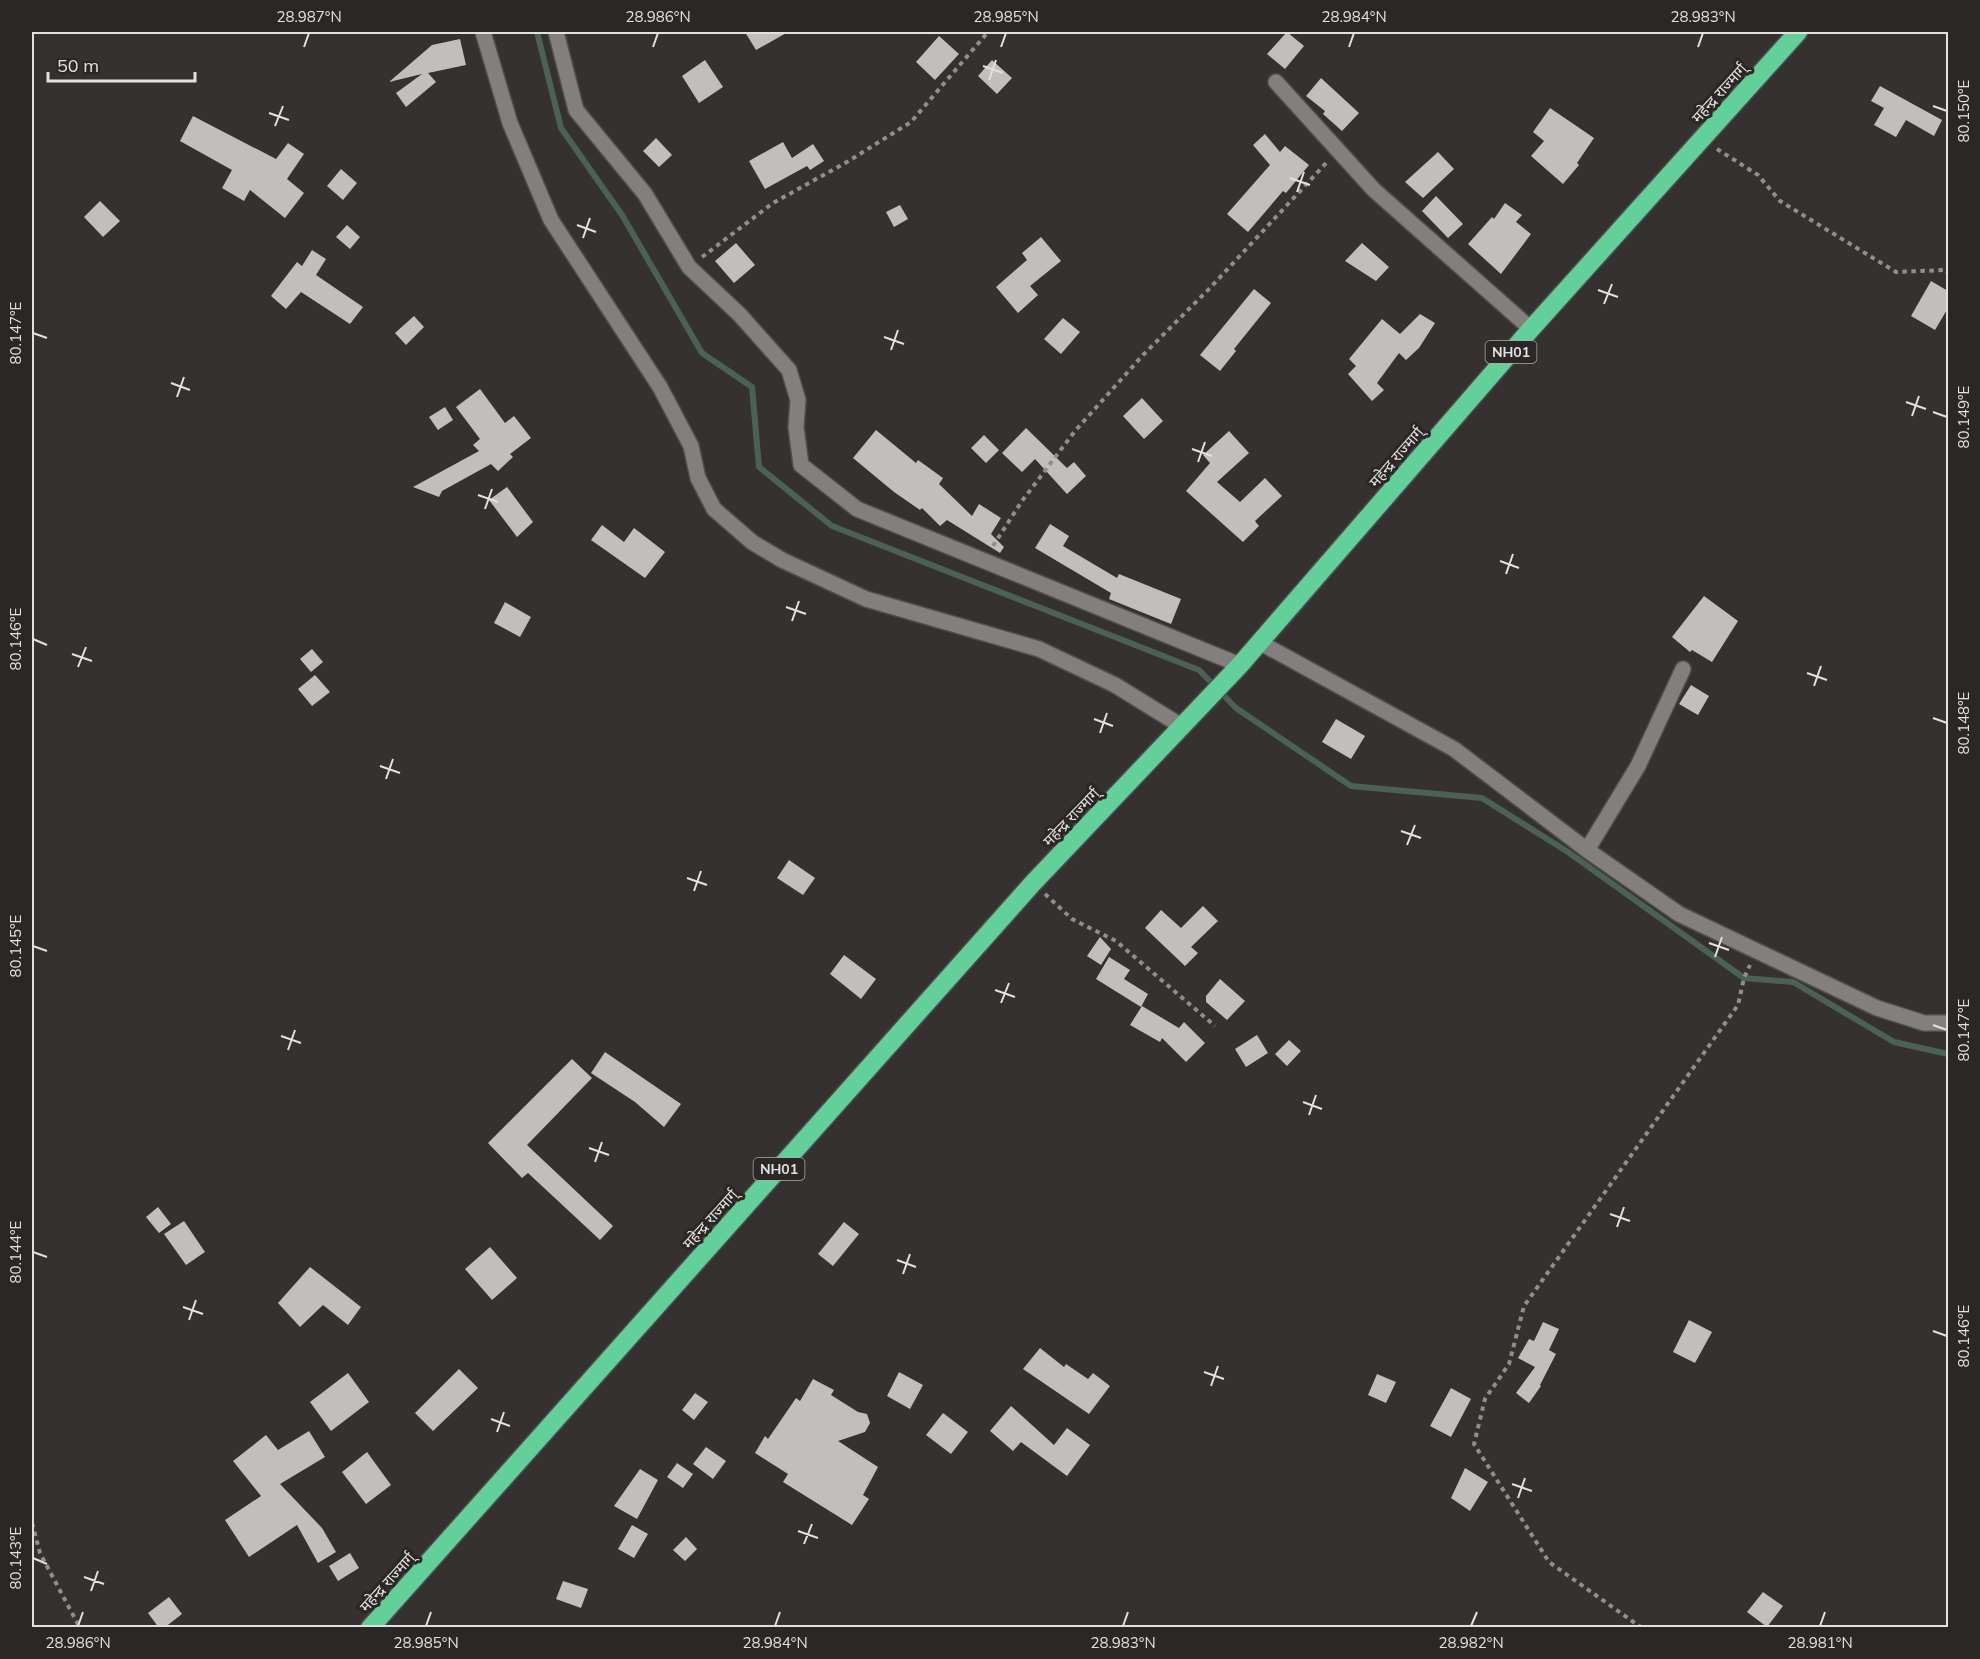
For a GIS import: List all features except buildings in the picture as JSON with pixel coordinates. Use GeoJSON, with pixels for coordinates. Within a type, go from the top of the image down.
{"type":"FeatureCollection","features":[{"type":"Feature","properties":{"kind":"highway","name":"महेन्द्र राज्मार्ग्"},"geometry":{"type":"LineString","coordinates":[[370,1628],[1033,883],[1234,671],[1531,329],[1798,32]]}},
{"type":"Feature","properties":{"kind":"street"},"geometry":{"type":"LineString","coordinates":[[483,32],[510,123],[551,220],[660,387],[691,446],[698,478],[714,509],[752,542],[792,565],[866,599],[1040,649],[1188,721]]}},
{"type":"Feature","properties":{"kind":"street"},"geometry":{"type":"LineString","coordinates":[[556,32],[576,110],[645,194],[689,267],[740,315],[789,370],[798,400],[796,427],[801,465],[857,509],[1234,671]]}},
{"type":"Feature","properties":{"kind":"street"},"geometry":{"type":"LineString","coordinates":[[1276,82],[1338,150],[1417,230],[1531,329]]}},
{"type":"Feature","properties":{"kind":"street"},"geometry":{"type":"LineString","coordinates":[[1259,642],[1454,749],[1587,850],[1679,914],[1877,1008],[1924,1023],[1948,1023]]}},
{"type":"Feature","properties":{"kind":"street"},"geometry":{"type":"LineString","coordinates":[[1587,850],[1638,766],[1683,669]]}},
{"type":"Feature","properties":{"kind":"path"},"geometry":{"type":"LineString","coordinates":[[689,267],[773,203],[847,162],[911,122],[988,32]]}},
{"type":"Feature","properties":{"kind":"path"},"geometry":{"type":"LineString","coordinates":[[1702,139],[1758,175],[1780,201],[1896,272],[1945,270],[1948,273]]}},
{"type":"Feature","properties":{"kind":"path"},"geometry":{"type":"LineString","coordinates":[[982,562],[1022,501],[1075,431],[1143,355],[1210,288],[1338,150]]}},
{"type":"Feature","properties":{"kind":"path"},"geometry":{"type":"LineString","coordinates":[[1033,883],[1072,919],[1116,941],[1215,1026]]}},
{"type":"Feature","properties":{"kind":"path"},"geometry":{"type":"LineString","coordinates":[[1642,1628],[1549,1562],[1474,1444],[1485,1399],[1509,1364],[1524,1306],[1738,1005],[1744,978],[1757,951]]}},
{"type":"Feature","properties":{"kind":"path"},"geometry":{"type":"LineString","coordinates":[[32,1523],[40,1553],[80,1628]]}},
{"type":"Feature","properties":{"kind":"waterway"},"geometry":{"type":"LineString","coordinates":[[537,32],[561,128],[622,215],[702,353],[752,387],[759,467],[832,526],[1199,670],[1236,708],[1351,786],[1482,798],[1568,852],[1744,978],[1793,982],[1894,1042],[1948,1054]]}}]}
